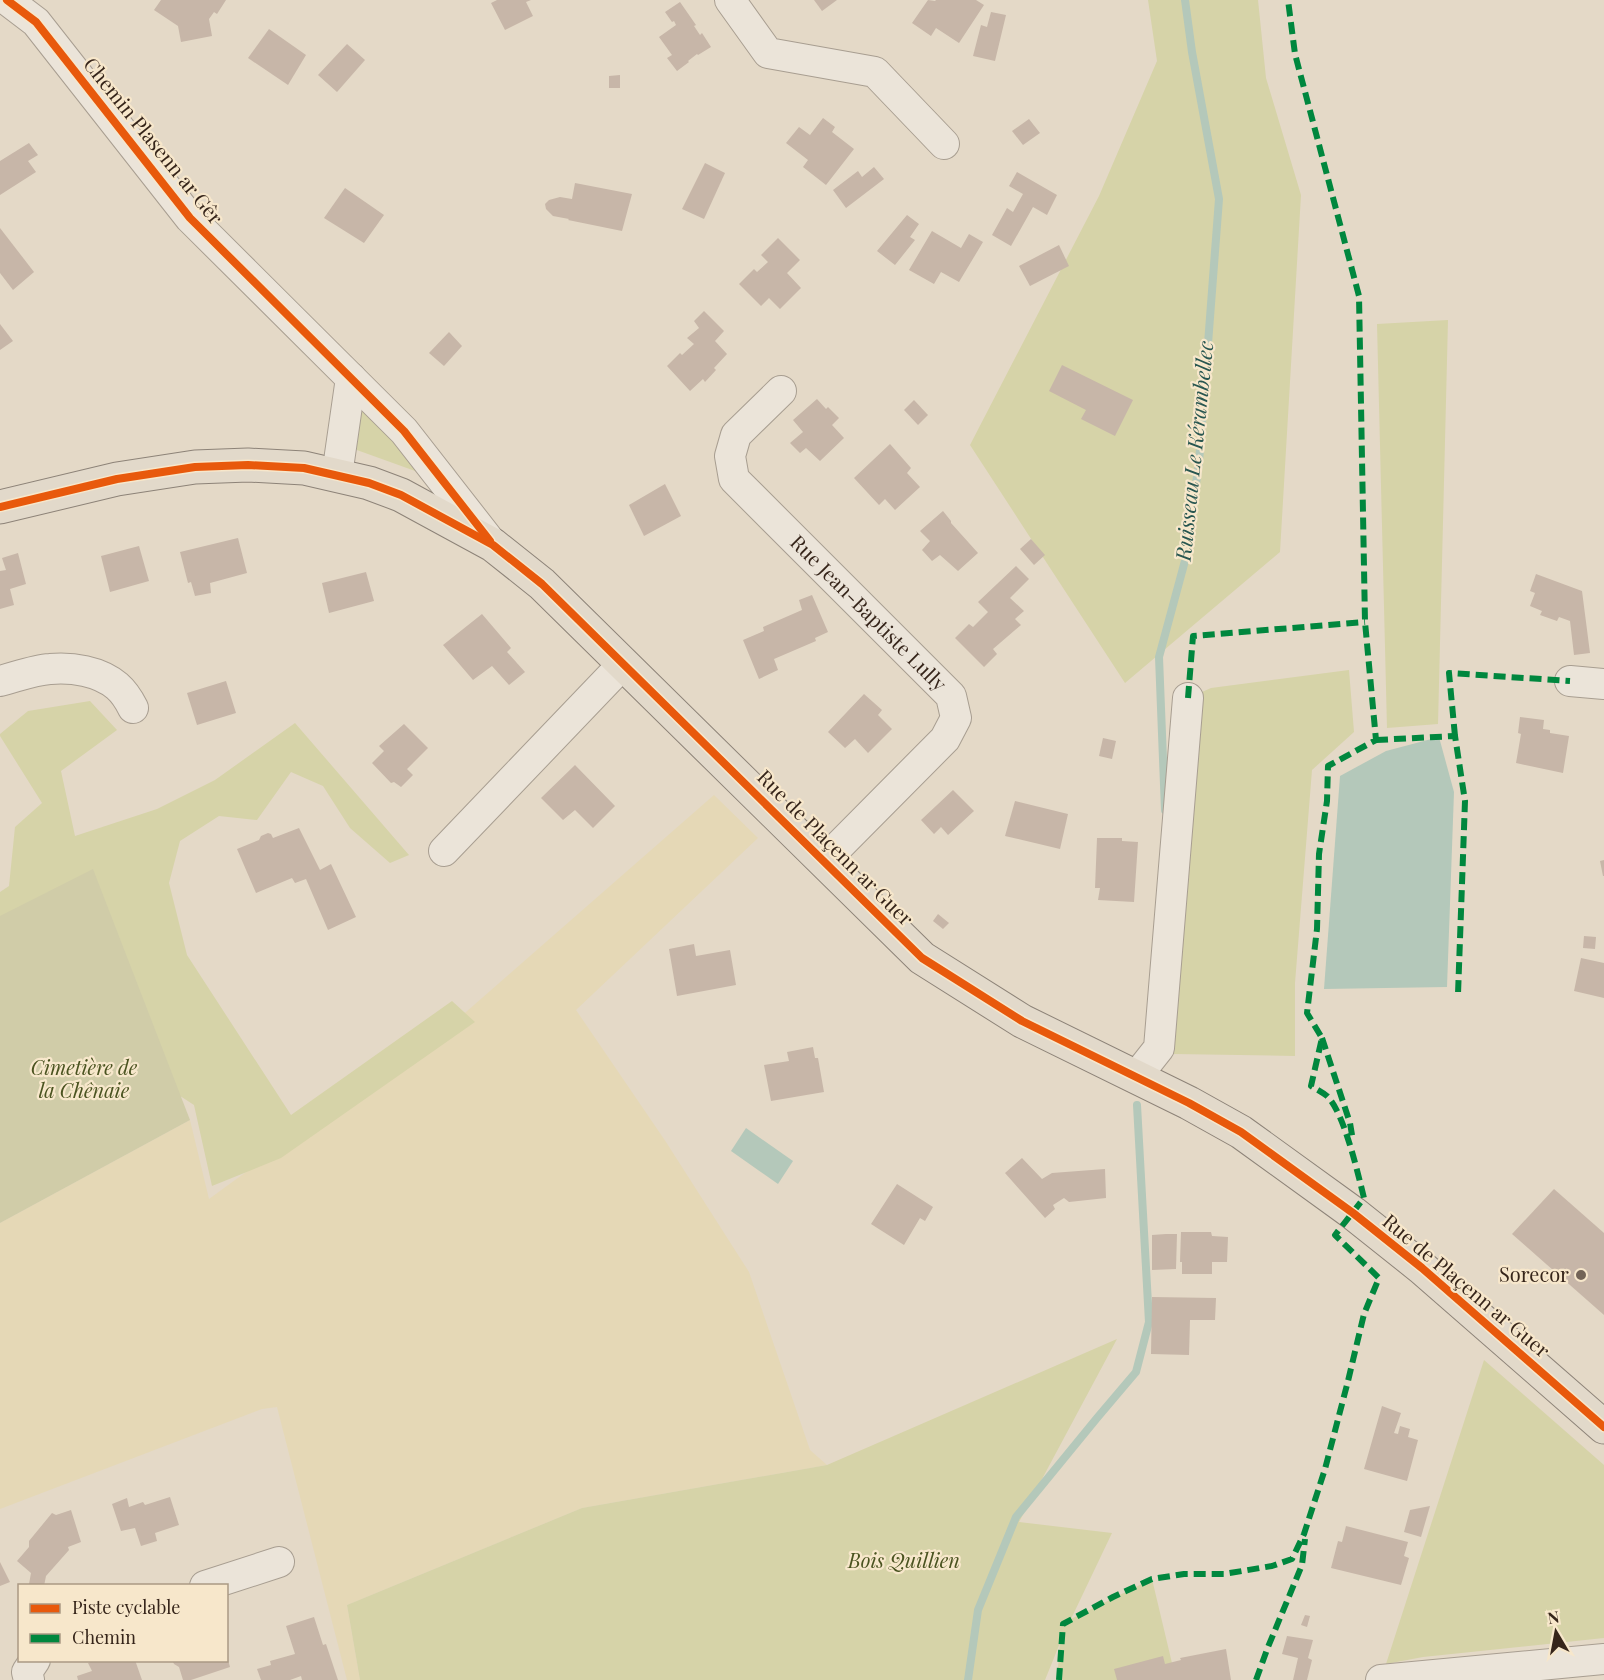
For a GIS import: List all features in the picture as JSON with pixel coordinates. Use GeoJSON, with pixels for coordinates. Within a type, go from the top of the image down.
{"type":"FeatureCollection","features":[{"type":"Feature","properties":{"kind":"main road","name":"Rue de Plaçenn ar Guer"},"geometry":{"type":"LineString","coordinates":[[0,507],[117,479],[195,467],[248,465],[304,468],[369,483],[401,495],[493,545],[542,584],[922,958],[1022,1021],[1189,1103],[1241,1132],[1360,1219],[1422,1268],[1604,1427]]}},
{"type":"Feature","properties":{"kind":"street","name":"Chemin Plasenn ar Gêr"},"geometry":{"type":"LineString","coordinates":[[7,0],[36,22],[190,218],[404,431],[493,545]]}},
{"type":"Feature","properties":{"kind":"street"},"geometry":{"type":"LineString","coordinates":[[730,0],[768,53],[875,72],[944,144]]}},
{"type":"Feature","properties":{"kind":"street"},"geometry":{"type":"LineString","coordinates":[[337,475],[351,378]]}},
{"type":"Feature","properties":{"kind":"street","name":"Rue Jean-Baptiste Lully"},"geometry":{"type":"LineString","coordinates":[[782,391],[736,435],[730,456],[734,479],[951,696],[956,718],[945,739],[824,861]]}},
{"type":"Feature","properties":{"kind":"street"},"geometry":{"type":"LineString","coordinates":[[444,851],[623,664]]}},
{"type":"Feature","properties":{"kind":"street"},"geometry":{"type":"LineString","coordinates":[[0,681],[49,669],[75,669],[108,680],[127,696],[133,708]]}},
{"type":"Feature","properties":{"kind":"street"},"geometry":{"type":"LineString","coordinates":[[1570,681],[1604,684]]}},
{"type":"Feature","properties":{"kind":"street"},"geometry":{"type":"LineString","coordinates":[[1136,1077],[1159,1048],[1188,699]]}},
{"type":"Feature","properties":{"kind":"street"},"geometry":{"type":"LineString","coordinates":[[212,1584],[279,1562]]}},
{"type":"Feature","properties":{"kind":"street"},"geometry":{"type":"LineString","coordinates":[[1381,1680],[1593,1660]]}},
{"type":"Feature","properties":{"kind":"street"},"geometry":{"type":"LineString","coordinates":[[29,1680],[27,1672],[34,1662]]}},
{"type":"Feature","properties":{"kind":"shaded area"},"geometry":{"type":"Polygon","coordinates":[[[1439,737],[1454,792],[1447,987],[1324,989],[1340,776],[1386,751],[1439,737]]]}},
{"type":"Feature","properties":{"kind":"shaded area"},"geometry":{"type":"Polygon","coordinates":[[[714,795],[758,838],[576,1010],[666,1142],[749,1272],[810,1450],[827,1465],[582,1508],[347,1605],[360,1680],[347,1680],[277,1407],[262,1409],[0,1509],[0,1223],[190,1120],[209,1199],[466,1012],[714,795]]]}},
{"type":"Feature","properties":{"kind":"shaded area"},"geometry":{"type":"Polygon","coordinates":[[[746,1128],[793,1161],[778,1184],[731,1151],[746,1128]]]}},
{"type":"Feature","properties":{"kind":"green space"},"geometry":{"type":"Polygon","coordinates":[[[1148,0],[1258,0],[1266,78],[1301,195],[1280,552],[1125,683],[970,445],[1099,196],[1157,61],[1148,0]]]}},
{"type":"Feature","properties":{"kind":"green space"},"geometry":{"type":"Polygon","coordinates":[[[1448,320],[1438,724],[1387,728],[1377,324],[1448,320]]]}},
{"type":"Feature","properties":{"kind":"green space"},"geometry":{"type":"Polygon","coordinates":[[[359,400],[429,476],[354,449],[359,400]]]}},
{"type":"Feature","properties":{"kind":"green space"},"geometry":{"type":"Polygon","coordinates":[[[1349,670],[1354,732],[1312,770],[1295,983],[1295,1056],[1173,1054],[1187,833],[1202,692],[1211,688],[1349,670]]]}},
{"type":"Feature","properties":{"kind":"green space"},"geometry":{"type":"Polygon","coordinates":[[[90,701],[117,730],[61,771],[75,836],[157,809],[215,780],[295,723],[409,855],[390,863],[350,828],[323,786],[291,772],[257,820],[219,816],[180,841],[169,883],[187,955],[291,1115],[452,1001],[475,1022],[281,1158],[212,1186],[194,1105],[154,1079],[0,932],[0,892],[9,886],[15,827],[42,803],[0,734],[28,711],[90,701]]]}},
{"type":"Feature","properties":{"kind":"green space","name":"Cimetière de la Chênaie"},"geometry":{"type":"Polygon","coordinates":[[[93,869],[190,1120],[0,1223],[0,916],[93,869]]]}},
{"type":"Feature","properties":{"kind":"green space","name":"Bois Quillien"},"geometry":{"type":"Polygon","coordinates":[[[1117,1339],[1019,1522],[1112,1533],[1071,1619],[1152,1579],[1176,1680],[1057,1680],[1060,1643],[1045,1680],[360,1680],[347,1605],[582,1508],[827,1465],[1117,1339]]]}},
{"type":"Feature","properties":{"kind":"green space"},"geometry":{"type":"Polygon","coordinates":[[[1484,1360],[1604,1465],[1604,1638],[1423,1657],[1386,1664],[1484,1360]]]}},
{"type":"Feature","properties":{"kind":"building"},"geometry":{"type":"Polygon","coordinates":[[[161,0],[226,0],[217,14],[214,12],[209,19],[212,36],[181,42],[178,26],[154,10],[161,0]]]}},
{"type":"Feature","properties":{"kind":"building"},"geometry":{"type":"Polygon","coordinates":[[[497,0],[531,0],[526,2],[533,16],[505,30],[491,3],[497,0]]]}},
{"type":"Feature","properties":{"kind":"building"},"geometry":{"type":"Polygon","coordinates":[[[814,0],[837,0],[822,11],[814,0]]]}},
{"type":"Feature","properties":{"kind":"building"},"geometry":{"type":"Polygon","coordinates":[[[928,0],[976,0],[984,5],[959,43],[936,28],[931,36],[912,23],[928,0]]]}},
{"type":"Feature","properties":{"kind":"building"},"geometry":{"type":"Polygon","coordinates":[[[680,2],[700,35],[702,33],[711,47],[697,54],[677,71],[667,58],[672,55],[659,37],[676,25],[665,12],[680,2]]]}},
{"type":"Feature","properties":{"kind":"building"},"geometry":{"type":"Polygon","coordinates":[[[991,12],[1006,15],[995,61],[973,56],[981,25],[987,27],[991,12]]]}},
{"type":"Feature","properties":{"kind":"building"},"geometry":{"type":"Polygon","coordinates":[[[269,29],[306,55],[288,85],[248,58],[269,29]]]}},
{"type":"Feature","properties":{"kind":"building"},"geometry":{"type":"Polygon","coordinates":[[[347,44],[365,60],[337,92],[318,75],[347,44]]]}},
{"type":"Feature","properties":{"kind":"building"},"geometry":{"type":"Polygon","coordinates":[[[620,75],[620,88],[609,88],[609,76],[620,75]]]}},
{"type":"Feature","properties":{"kind":"building"},"geometry":{"type":"Polygon","coordinates":[[[823,118],[835,127],[832,132],[854,149],[826,185],[803,167],[808,160],[786,143],[799,127],[810,135],[823,118]]]}},
{"type":"Feature","properties":{"kind":"building"},"geometry":{"type":"Polygon","coordinates":[[[1029,119],[1040,133],[1023,145],[1012,131],[1029,119]]]}},
{"type":"Feature","properties":{"kind":"building"},"geometry":{"type":"Polygon","coordinates":[[[29,143],[38,155],[28,161],[36,172],[0,195],[0,161],[29,143]]]}},
{"type":"Feature","properties":{"kind":"building"},"geometry":{"type":"Polygon","coordinates":[[[705,163],[725,173],[704,219],[682,209],[705,163]]]}},
{"type":"Feature","properties":{"kind":"building"},"geometry":{"type":"Polygon","coordinates":[[[874,167],[884,179],[846,208],[833,190],[858,171],[862,177],[874,167]]]}},
{"type":"Feature","properties":{"kind":"building"},"geometry":{"type":"Polygon","coordinates":[[[1017,172],[1057,195],[1047,215],[1033,207],[1011,246],[992,235],[1007,208],[1013,212],[1023,194],[1009,186],[1017,172]]]}},
{"type":"Feature","properties":{"kind":"building"},"geometry":{"type":"Polygon","coordinates":[[[575,183],[632,194],[622,231],[553,216],[546,209],[545,204],[549,200],[560,197],[572,199],[575,183]]]}},
{"type":"Feature","properties":{"kind":"building"},"geometry":{"type":"Polygon","coordinates":[[[345,188],[384,215],[364,243],[324,218],[345,188]]]}},
{"type":"Feature","properties":{"kind":"building"},"geometry":{"type":"Polygon","coordinates":[[[907,215],[919,224],[910,237],[915,240],[895,265],[877,251],[907,215]]]}},
{"type":"Feature","properties":{"kind":"building"},"geometry":{"type":"Polygon","coordinates":[[[0,228],[34,272],[13,290],[0,273],[0,228]]]}},
{"type":"Feature","properties":{"kind":"building"},"geometry":{"type":"Polygon","coordinates":[[[932,231],[961,248],[969,234],[983,242],[959,282],[941,272],[934,284],[909,270],[932,231]]]}},
{"type":"Feature","properties":{"kind":"building"},"geometry":{"type":"Polygon","coordinates":[[[778,238],[800,260],[787,273],[801,288],[780,309],[769,298],[761,306],[739,284],[754,269],[757,272],[768,262],[761,255],[778,238]]]}},
{"type":"Feature","properties":{"kind":"building"},"geometry":{"type":"Polygon","coordinates":[[[1059,245],[1069,266],[1030,286],[1019,266],[1059,245]]]}},
{"type":"Feature","properties":{"kind":"building"},"geometry":{"type":"Polygon","coordinates":[[[704,311],[724,331],[715,341],[727,354],[705,382],[703,379],[690,391],[667,366],[680,353],[682,355],[694,344],[687,338],[699,328],[694,321],[704,311]]]}},
{"type":"Feature","properties":{"kind":"building"},"geometry":{"type":"Polygon","coordinates":[[[0,324],[13,341],[0,350],[0,324]]]}},
{"type":"Feature","properties":{"kind":"building"},"geometry":{"type":"Polygon","coordinates":[[[449,332],[462,346],[444,366],[429,353],[449,332]]]}},
{"type":"Feature","properties":{"kind":"building"},"geometry":{"type":"Polygon","coordinates":[[[1062,365],[1133,400],[1115,436],[1081,419],[1086,410],[1049,391],[1062,365]]]}},
{"type":"Feature","properties":{"kind":"building"},"geometry":{"type":"Polygon","coordinates":[[[817,399],[839,418],[832,425],[844,438],[820,461],[806,448],[800,453],[790,443],[803,432],[793,420],[817,399]]]}},
{"type":"Feature","properties":{"kind":"building"},"geometry":{"type":"Polygon","coordinates":[[[914,400],[928,415],[918,425],[904,410],[914,400]]]}},
{"type":"Feature","properties":{"kind":"building"},"geometry":{"type":"Polygon","coordinates":[[[890,444],[911,468],[907,473],[920,487],[895,510],[885,499],[879,505],[854,478],[890,444]]]}},
{"type":"Feature","properties":{"kind":"building"},"geometry":{"type":"Polygon","coordinates":[[[665,484],[681,516],[644,536],[629,505],[665,484]]]}},
{"type":"Feature","properties":{"kind":"building"},"geometry":{"type":"Polygon","coordinates":[[[943,511],[978,553],[958,571],[940,555],[932,561],[922,550],[930,541],[920,531],[943,511]]]}},
{"type":"Feature","properties":{"kind":"building"},"geometry":{"type":"Polygon","coordinates":[[[238,538],[247,573],[210,583],[211,593],[195,596],[191,582],[188,583],[180,552],[238,538]]]}},
{"type":"Feature","properties":{"kind":"building"},"geometry":{"type":"Polygon","coordinates":[[[1031,539],[1045,555],[1034,565],[1020,549],[1031,539]]]}},
{"type":"Feature","properties":{"kind":"building"},"geometry":{"type":"Polygon","coordinates":[[[139,546],[149,581],[110,592],[101,556],[139,546]]]}},
{"type":"Feature","properties":{"kind":"building"},"geometry":{"type":"Polygon","coordinates":[[[18,553],[26,584],[10,589],[14,605],[0,609],[0,571],[6,570],[2,558],[18,553]]]}},
{"type":"Feature","properties":{"kind":"building"},"geometry":{"type":"Polygon","coordinates":[[[1016,566],[1029,579],[1010,598],[1024,611],[1015,619],[1021,625],[993,649],[997,654],[984,667],[955,638],[969,624],[973,627],[988,612],[978,602],[1016,566]]]}},
{"type":"Feature","properties":{"kind":"building"},"geometry":{"type":"Polygon","coordinates":[[[366,572],[374,601],[329,613],[322,583],[366,572]]]}},
{"type":"Feature","properties":{"kind":"building"},"geometry":{"type":"Polygon","coordinates":[[[1536,574],[1582,591],[1590,653],[1574,655],[1570,621],[1559,617],[1557,621],[1540,615],[1542,611],[1530,606],[1535,593],[1530,591],[1536,574]]]}},
{"type":"Feature","properties":{"kind":"building"},"geometry":{"type":"Polygon","coordinates":[[[812,595],[828,632],[815,638],[816,641],[774,659],[778,670],[759,679],[743,640],[764,631],[763,627],[802,610],[799,600],[812,595]]]}},
{"type":"Feature","properties":{"kind":"building"},"geometry":{"type":"Polygon","coordinates":[[[482,614],[511,648],[507,652],[525,672],[509,685],[492,666],[473,680],[443,645],[482,614]]]}},
{"type":"Feature","properties":{"kind":"building"},"geometry":{"type":"Polygon","coordinates":[[[226,681],[236,713],[197,725],[187,693],[226,681]]]}},
{"type":"Feature","properties":{"kind":"building"},"geometry":{"type":"Polygon","coordinates":[[[864,694],[882,710],[878,715],[892,729],[868,753],[855,739],[845,748],[828,732],[864,694]]]}},
{"type":"Feature","properties":{"kind":"building"},"geometry":{"type":"Polygon","coordinates":[[[1520,717],[1544,720],[1543,729],[1550,730],[1550,733],[1569,736],[1563,773],[1516,763],[1521,734],[1518,733],[1520,717]]]}},
{"type":"Feature","properties":{"kind":"building"},"geometry":{"type":"Polygon","coordinates":[[[404,724],[428,748],[407,769],[413,775],[401,787],[394,782],[391,783],[372,763],[384,751],[379,746],[404,724]]]}},
{"type":"Feature","properties":{"kind":"building"},"geometry":{"type":"Polygon","coordinates":[[[1103,738],[1116,741],[1112,759],[1099,756],[1103,738]]]}},
{"type":"Feature","properties":{"kind":"building"},"geometry":{"type":"Polygon","coordinates":[[[575,765],[615,806],[593,828],[575,810],[563,820],[541,798],[575,765]]]}},
{"type":"Feature","properties":{"kind":"building"},"geometry":{"type":"Polygon","coordinates":[[[953,790],[974,811],[948,835],[941,827],[934,834],[921,820],[953,790]]]}},
{"type":"Feature","properties":{"kind":"building"},"geometry":{"type":"Polygon","coordinates":[[[1015,801],[1068,814],[1060,849],[1005,836],[1015,801]]]}},
{"type":"Feature","properties":{"kind":"building"},"geometry":{"type":"Polygon","coordinates":[[[299,828],[320,870],[331,864],[356,917],[328,930],[306,879],[295,883],[292,878],[256,893],[237,849],[259,840],[261,836],[268,833],[273,838],[299,828]]]}},
{"type":"Feature","properties":{"kind":"building"},"geometry":{"type":"Polygon","coordinates":[[[1097,838],[1122,838],[1122,841],[1138,842],[1134,902],[1098,900],[1100,888],[1095,888],[1097,838]]]}},
{"type":"Feature","properties":{"kind":"building"},"geometry":{"type":"Polygon","coordinates":[[[1604,860],[1604,876],[1603,876],[1600,861],[1604,860]]]}},
{"type":"Feature","properties":{"kind":"building"},"geometry":{"type":"Polygon","coordinates":[[[938,914],[949,923],[943,929],[933,921],[938,914]]]}},
{"type":"Feature","properties":{"kind":"building"},"geometry":{"type":"Polygon","coordinates":[[[1584,936],[1596,937],[1595,949],[1583,948],[1584,936]]]}},
{"type":"Feature","properties":{"kind":"building"},"geometry":{"type":"Polygon","coordinates":[[[694,944],[696,956],[730,950],[736,985],[677,996],[669,949],[694,944]]]}},
{"type":"Feature","properties":{"kind":"building"},"geometry":{"type":"Polygon","coordinates":[[[1581,958],[1604,963],[1604,998],[1574,991],[1581,958]]]}},
{"type":"Feature","properties":{"kind":"building"},"geometry":{"type":"Polygon","coordinates":[[[813,1047],[815,1058],[818,1058],[824,1092],[771,1101],[764,1065],[789,1061],[787,1052],[813,1047]]]}},
{"type":"Feature","properties":{"kind":"building"},"geometry":{"type":"Polygon","coordinates":[[[1022,1158],[1042,1179],[1052,1173],[1105,1169],[1106,1198],[1069,1202],[1064,1198],[1053,1205],[1055,1209],[1045,1218],[1005,1173],[1022,1158]]]}},
{"type":"Feature","properties":{"kind":"building"},"geometry":{"type":"Polygon","coordinates":[[[897,1184],[933,1207],[925,1221],[920,1218],[904,1245],[871,1224],[897,1184]]]}},
{"type":"Feature","properties":{"kind":"building","name":"Sorecor"},"geometry":{"type":"Polygon","coordinates":[[[1554,1189],[1604,1233],[1604,1315],[1512,1234],[1554,1189]]]}},
{"type":"Feature","properties":{"kind":"building"},"geometry":{"type":"Polygon","coordinates":[[[1181,1232],[1211,1232],[1212,1236],[1228,1237],[1227,1262],[1212,1262],[1212,1274],[1182,1274],[1181,1232]]]}},
{"type":"Feature","properties":{"kind":"building"},"geometry":{"type":"Polygon","coordinates":[[[1177,1234],[1176,1269],[1152,1270],[1152,1235],[1177,1234]]]}},
{"type":"Feature","properties":{"kind":"building"},"geometry":{"type":"Polygon","coordinates":[[[1152,1297],[1216,1298],[1215,1320],[1190,1320],[1189,1355],[1151,1354],[1152,1297]]]}},
{"type":"Feature","properties":{"kind":"building"},"geometry":{"type":"Polygon","coordinates":[[[1382,1406],[1401,1413],[1394,1433],[1398,1434],[1400,1426],[1410,1429],[1408,1437],[1418,1440],[1407,1481],[1364,1469],[1382,1406]]]}},
{"type":"Feature","properties":{"kind":"building"},"geometry":{"type":"Polygon","coordinates":[[[170,1497],[179,1525],[155,1533],[157,1541],[141,1546],[135,1528],[121,1531],[112,1504],[127,1498],[129,1507],[143,1502],[145,1505],[170,1497]]]}},
{"type":"Feature","properties":{"kind":"building"},"geometry":{"type":"Polygon","coordinates":[[[1430,1506],[1421,1537],[1404,1532],[1410,1510],[1430,1506]]]}},
{"type":"Feature","properties":{"kind":"building"},"geometry":{"type":"Polygon","coordinates":[[[71,1510],[81,1542],[68,1547],[69,1550],[46,1576],[44,1584],[29,1584],[31,1573],[17,1561],[29,1547],[29,1541],[52,1513],[56,1515],[71,1510]]]}},
{"type":"Feature","properties":{"kind":"building"},"geometry":{"type":"Polygon","coordinates":[[[1346,1526],[1408,1542],[1404,1556],[1409,1558],[1401,1585],[1331,1568],[1338,1541],[1342,1542],[1346,1526]]]}},
{"type":"Feature","properties":{"kind":"building"},"geometry":{"type":"Polygon","coordinates":[[[0,1562],[10,1582],[0,1586],[0,1562]]]}},
{"type":"Feature","properties":{"kind":"building"},"geometry":{"type":"Polygon","coordinates":[[[1305,1615],[1310,1616],[1307,1627],[1301,1625],[1305,1615]]]}},
{"type":"Feature","properties":{"kind":"building"},"geometry":{"type":"Polygon","coordinates":[[[314,1617],[338,1680],[302,1680],[301,1676],[290,1680],[261,1680],[257,1669],[271,1665],[270,1661],[295,1654],[286,1626],[314,1617]]]}},
{"type":"Feature","properties":{"kind":"building"},"geometry":{"type":"Polygon","coordinates":[[[1287,1636],[1313,1640],[1308,1658],[1312,1660],[1307,1680],[1293,1680],[1298,1658],[1282,1654],[1287,1636]]]}},
{"type":"Feature","properties":{"kind":"building"},"geometry":{"type":"Polygon","coordinates":[[[1226,1649],[1231,1680],[1117,1680],[1114,1669],[1163,1656],[1165,1664],[1181,1660],[1180,1658],[1226,1649]]]}},
{"type":"Feature","properties":{"kind":"building"},"geometry":{"type":"Polygon","coordinates":[[[228,1660],[230,1667],[191,1680],[183,1680],[179,1667],[173,1662],[228,1662],[228,1660]]]}},
{"type":"Feature","properties":{"kind":"building"},"geometry":{"type":"Polygon","coordinates":[[[136,1662],[142,1680],[78,1680],[77,1676],[92,1671],[88,1663],[136,1662]]]}},
{"type":"Feature","properties":{"kind":"waterway","name":"Ruisseau Le Kérambellec"},"geometry":{"type":"LineString","coordinates":[[1165,810],[1159,657],[1186,557],[1199,462],[1219,199],[1192,52],[1185,0]]}},
{"type":"Feature","properties":{"kind":"waterway","name":"Ruisseau Le Kérambellec"},"geometry":{"type":"LineString","coordinates":[[968,1680],[978,1610],[1016,1517],[1136,1372],[1149,1322],[1137,1105]]}},
{"type":"Feature","properties":{"kind":"marked path"},"geometry":{"type":"LineString","coordinates":[[1059,1680],[1063,1624],[1113,1597],[1152,1579],[1184,1574],[1224,1574],[1272,1566],[1292,1559],[1304,1534],[1325,1469],[1364,1314],[1379,1278],[1335,1235],[1364,1198],[1350,1144],[1339,1115],[1327,1096],[1311,1086],[1322,1038],[1307,1013],[1317,929],[1319,854],[1327,801],[1328,766],[1376,740],[1365,622],[1359,296],[1295,54],[1288,0]]}},
{"type":"Feature","properties":{"kind":"marked path"},"geometry":{"type":"LineString","coordinates":[[1188,698],[1193,636],[1365,622]]}},
{"type":"Feature","properties":{"kind":"marked path"},"geometry":{"type":"LineString","coordinates":[[1455,736],[1449,673],[1570,681]]}},
{"type":"Feature","properties":{"kind":"marked path"},"geometry":{"type":"LineString","coordinates":[[1376,740],[1455,736],[1465,801],[1458,994]]}},
{"type":"Feature","properties":{"kind":"marked path"},"geometry":{"type":"LineString","coordinates":[[1322,1038],[1350,1123],[1353,1141]]}},
{"type":"Feature","properties":{"kind":"marked path"},"geometry":{"type":"LineString","coordinates":[[1256,1680],[1302,1565],[1305,1539]]}},
{"type":"Feature","properties":{"kind":"cycle path"},"geometry":{"type":"LineString","coordinates":[[7,0],[36,22],[190,218],[404,431],[490,541]]}},
{"type":"Feature","properties":{"kind":"cycle path"},"geometry":{"type":"LineString","coordinates":[[0,507],[117,479],[195,467],[248,465],[304,468],[369,483],[401,495],[493,545],[542,584],[922,958],[1022,1021],[1189,1103],[1241,1132],[1353,1213],[1422,1268],[1604,1427]]}},
{"type":"Feature","properties":{"kind":"place","name":"Sorecor"},"geometry":{"type":"Point","coordinates":[1581,1275]}}]}
